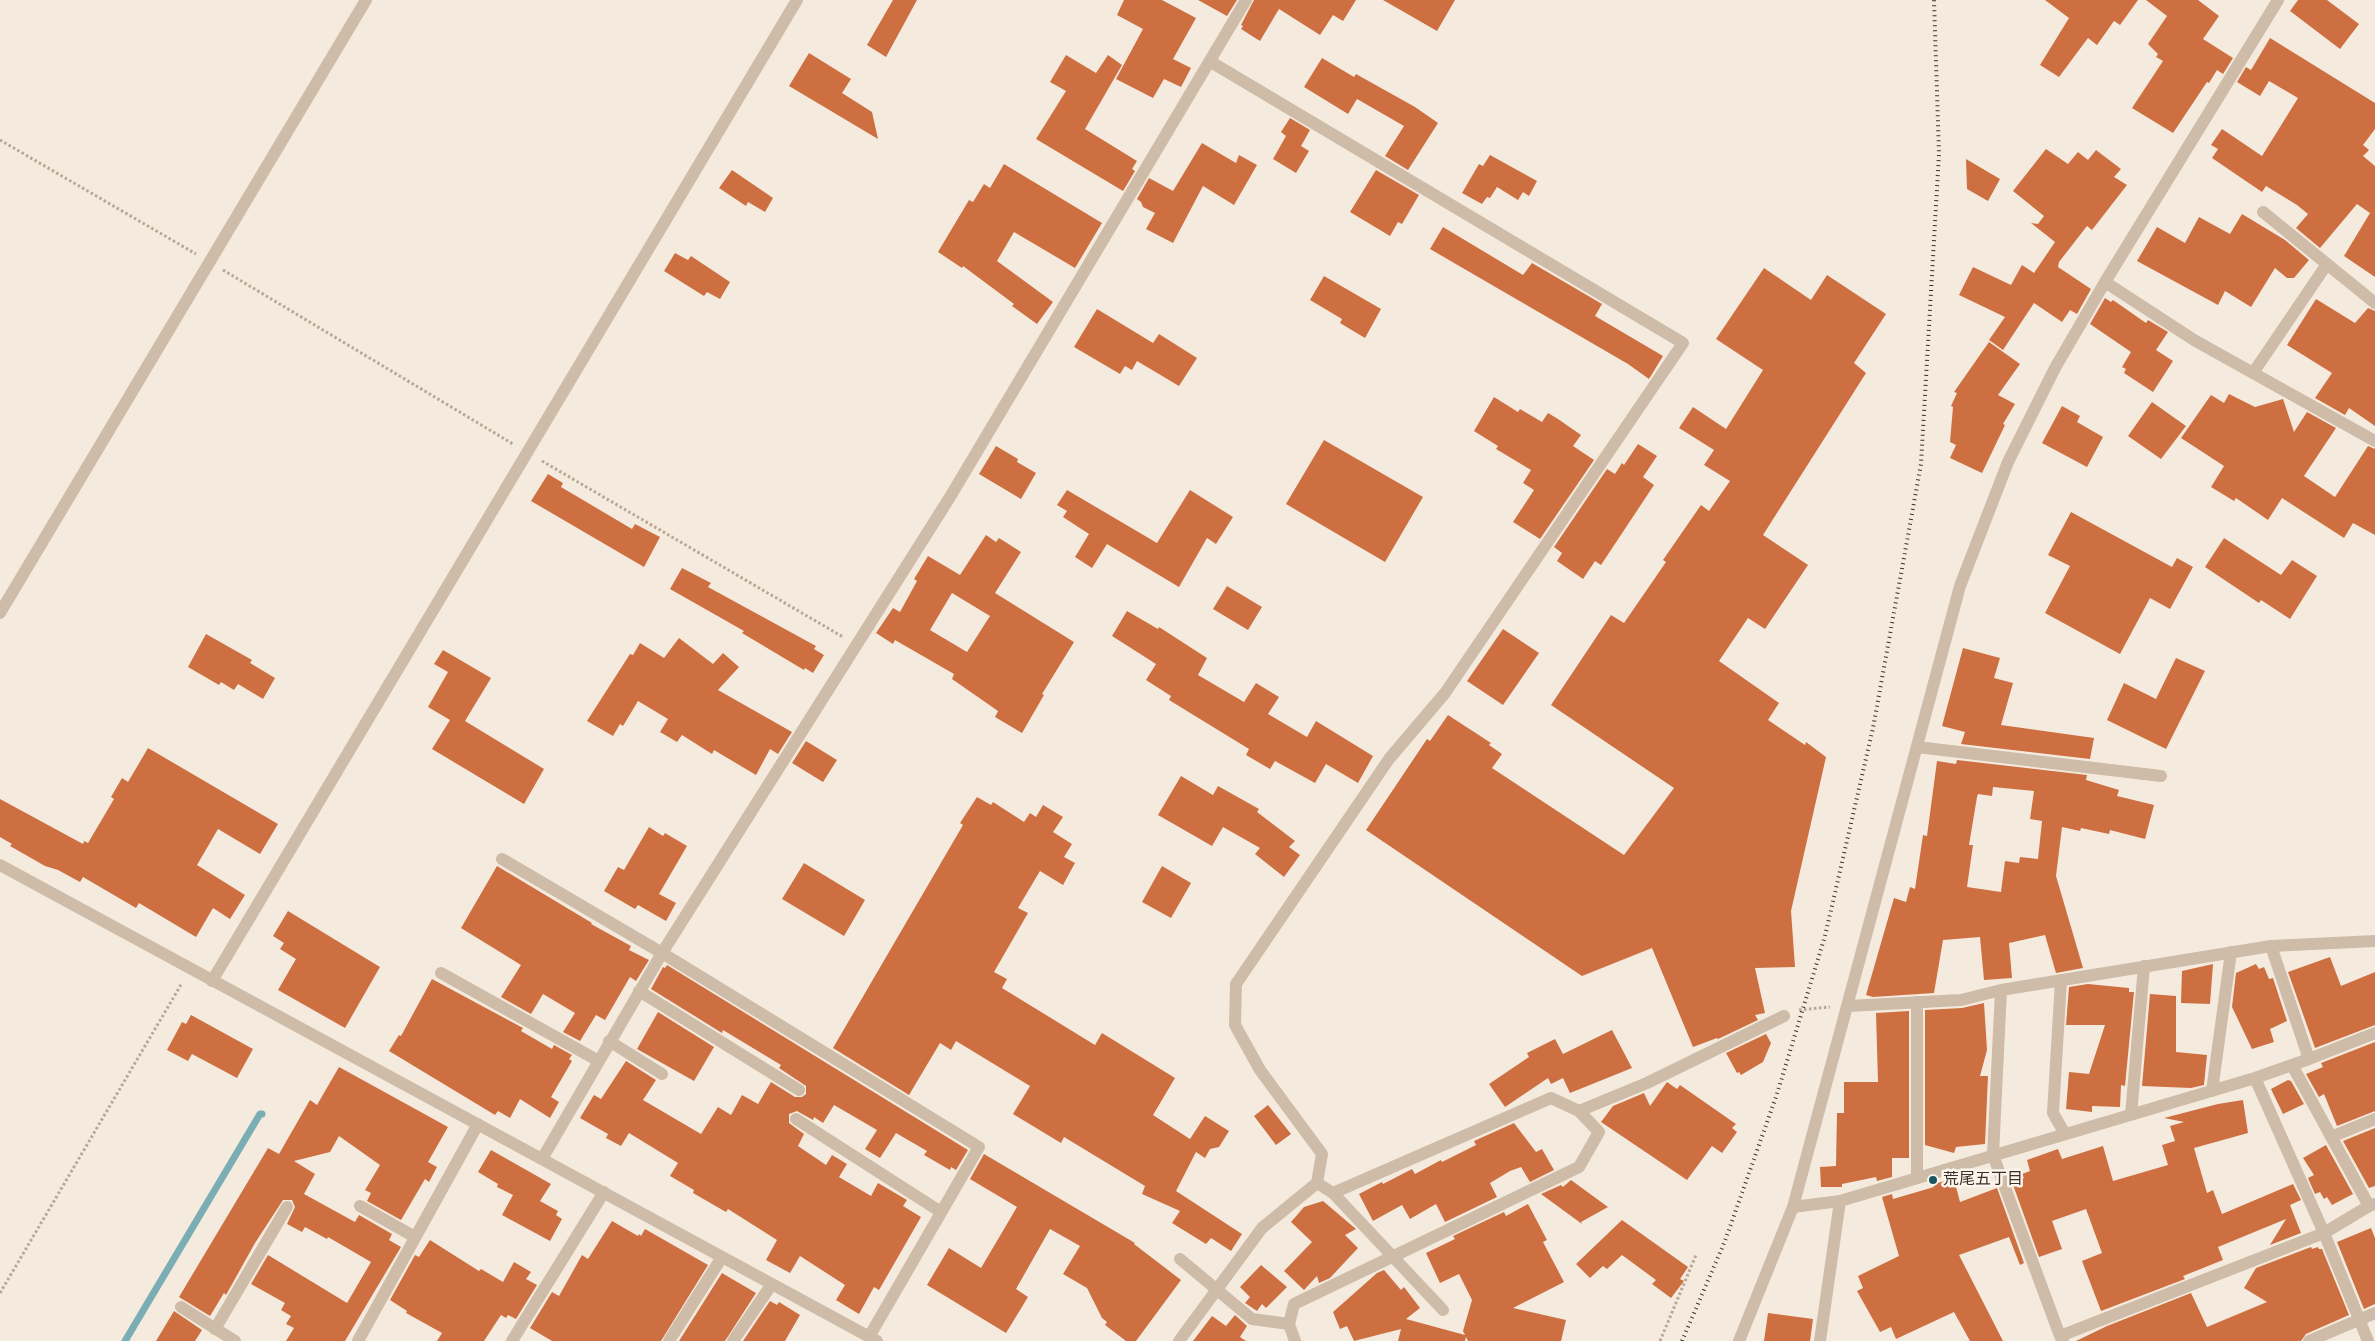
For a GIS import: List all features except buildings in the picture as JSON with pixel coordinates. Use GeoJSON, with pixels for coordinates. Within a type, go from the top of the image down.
{"type":"FeatureCollection","features":[{"type":"Feature","properties":{"kind":"street"},"geometry":{"type":"LineString","coordinates":[[0,613],[366,0]]}},
{"type":"Feature","properties":{"kind":"street"},"geometry":{"type":"LineString","coordinates":[[212,982],[797,0]]}},
{"type":"Feature","properties":{"kind":"street"},"geometry":{"type":"LineString","coordinates":[[542,1159],[597,1060],[639,990],[950,497],[1211,62],[1246,0]]}},
{"type":"Feature","properties":{"kind":"street"},"geometry":{"type":"LineString","coordinates":[[1739,1341],[1793,1207],[1960,586],[2008,462],[2055,368],[2105,282],[2278,0]]}},
{"type":"Feature","properties":{"kind":"street"},"geometry":{"type":"LineString","coordinates":[[1179,1341],[1262,1228],[1317,1183],[1322,1154],[1260,1070],[1235,1025],[1236,984],[1389,759],[1445,692],[1683,342],[1211,62]]}},
{"type":"Feature","properties":{"kind":"street"},"geometry":{"type":"LineString","coordinates":[[2263,212],[2375,303]]}},
{"type":"Feature","properties":{"kind":"street"},"geometry":{"type":"LineString","coordinates":[[2254,373],[2327,264]]}},
{"type":"Feature","properties":{"kind":"street"},"geometry":{"type":"LineString","coordinates":[[2105,282],[2178,330],[2375,441]]}},
{"type":"Feature","properties":{"kind":"street"},"geometry":{"type":"LineString","coordinates":[[1917,747],[2161,776]]}},
{"type":"Feature","properties":{"kind":"street"},"geometry":{"type":"LineString","coordinates":[[0,865],[212,982],[604,1192],[873,1339],[941,1212],[979,1147],[662,953],[502,858]]}},
{"type":"Feature","properties":{"kind":"street"},"geometry":{"type":"LineString","coordinates":[[1848,1006],[1962,1000],[2002,990],[2271,946],[2375,941]]}},
{"type":"Feature","properties":{"kind":"street"},"geometry":{"type":"LineString","coordinates":[[2271,946],[2310,1059]]}},
{"type":"Feature","properties":{"kind":"street"},"geometry":{"type":"LineString","coordinates":[[2212,1091],[2231,952]]}},
{"type":"Feature","properties":{"kind":"street"},"geometry":{"type":"LineString","coordinates":[[2131,1115],[2144,966]]}},
{"type":"Feature","properties":{"kind":"street"},"geometry":{"type":"LineString","coordinates":[[441,973],[597,1060]]}},
{"type":"Feature","properties":{"kind":"street"},"geometry":{"type":"LineString","coordinates":[[2061,980],[2053,1113],[2065,1134]]}},
{"type":"Feature","properties":{"kind":"street"},"geometry":{"type":"LineString","coordinates":[[639,990],[799,1090]]}},
{"type":"Feature","properties":{"kind":"street"},"geometry":{"type":"LineString","coordinates":[[2002,990],[1993,1155],[2061,1338],[2324,1233],[2372,1205],[2292,1065]]}},
{"type":"Feature","properties":{"kind":"street"},"geometry":{"type":"LineString","coordinates":[[1917,1002],[1917,1178]]}},
{"type":"Feature","properties":{"kind":"street"},"geometry":{"type":"LineString","coordinates":[[1579,1112],[1647,1083],[1784,1016]]}},
{"type":"Feature","properties":{"kind":"street"},"geometry":{"type":"LineString","coordinates":[[1793,1207],[1840,1201],[2212,1091],[2310,1059],[2375,1033]]}},
{"type":"Feature","properties":{"kind":"street"},"geometry":{"type":"LineString","coordinates":[[609,1041],[662,1074]]}},
{"type":"Feature","properties":{"kind":"street"},"geometry":{"type":"LineString","coordinates":[[2255,1078],[2324,1233],[2368,1341]]}},
{"type":"Feature","properties":{"kind":"street"},"geometry":{"type":"LineString","coordinates":[[1297,1340],[1289,1324],[1294,1304],[1579,1167],[1599,1132],[1579,1112],[1551,1098],[1333,1193]]}},
{"type":"Feature","properties":{"kind":"street"},"geometry":{"type":"LineString","coordinates":[[796,1119],[941,1212]]}},
{"type":"Feature","properties":{"kind":"street"},"geometry":{"type":"LineString","coordinates":[[2331,1136],[2375,1119]]}},
{"type":"Feature","properties":{"kind":"street"},"geometry":{"type":"LineString","coordinates":[[358,1341],[478,1124]]}},
{"type":"Feature","properties":{"kind":"street"},"geometry":{"type":"LineString","coordinates":[[1317,1183],[1333,1193],[1443,1310]]}},
{"type":"Feature","properties":{"kind":"street"},"geometry":{"type":"LineString","coordinates":[[512,1341],[604,1192]]}},
{"type":"Feature","properties":{"kind":"street"},"geometry":{"type":"LineString","coordinates":[[1820,1341],[1840,1201]]}},
{"type":"Feature","properties":{"kind":"street"},"geometry":{"type":"LineString","coordinates":[[360,1206],[415,1237]]}},
{"type":"Feature","properties":{"kind":"street"},"geometry":{"type":"LineString","coordinates":[[181,1307],[225,1336],[287,1207]]}},
{"type":"Feature","properties":{"kind":"street"},"geometry":{"type":"LineString","coordinates":[[669,1341],[722,1256]]}},
{"type":"Feature","properties":{"kind":"street"},"geometry":{"type":"LineString","coordinates":[[1180,1259],[1252,1319],[1289,1324]]}},
{"type":"Feature","properties":{"kind":"street"},"geometry":{"type":"LineString","coordinates":[[734,1341],[772,1284]]}},
{"type":"Feature","properties":{"kind":"street"},"geometry":{"type":"LineString","coordinates":[[2309,1341],[2375,1312]]}},
{"type":"Feature","properties":{"kind":"path"},"geometry":{"type":"LineString","coordinates":[[0,140],[210,263]]}},
{"type":"Feature","properties":{"kind":"path"},"geometry":{"type":"LineString","coordinates":[[0,1293],[190,970]]}},
{"type":"Feature","properties":{"kind":"path"},"geometry":{"type":"LineString","coordinates":[[1784,1016],[1803,1009],[1848,1006]]}},
{"type":"Feature","properties":{"kind":"path"},"geometry":{"type":"LineString","coordinates":[[1660,1341],[1696,1255]]}},
{"type":"Feature","properties":{"kind":"waterway"},"geometry":{"type":"LineString","coordinates":[[125,1341],[260,1114],[262,1114]]}},
{"type":"Feature","properties":{"kind":"railway"},"geometry":{"type":"LineString","coordinates":[[1682,1341],[1725,1241],[1777,1094],[1825,936],[1873,728],[1921,464],[1939,154],[1934,0]]}},
{"type":"Feature","properties":{"kind":"place","name":"荒尾五丁目"},"geometry":{"type":"Point","coordinates":[1933,1180]}}]}
